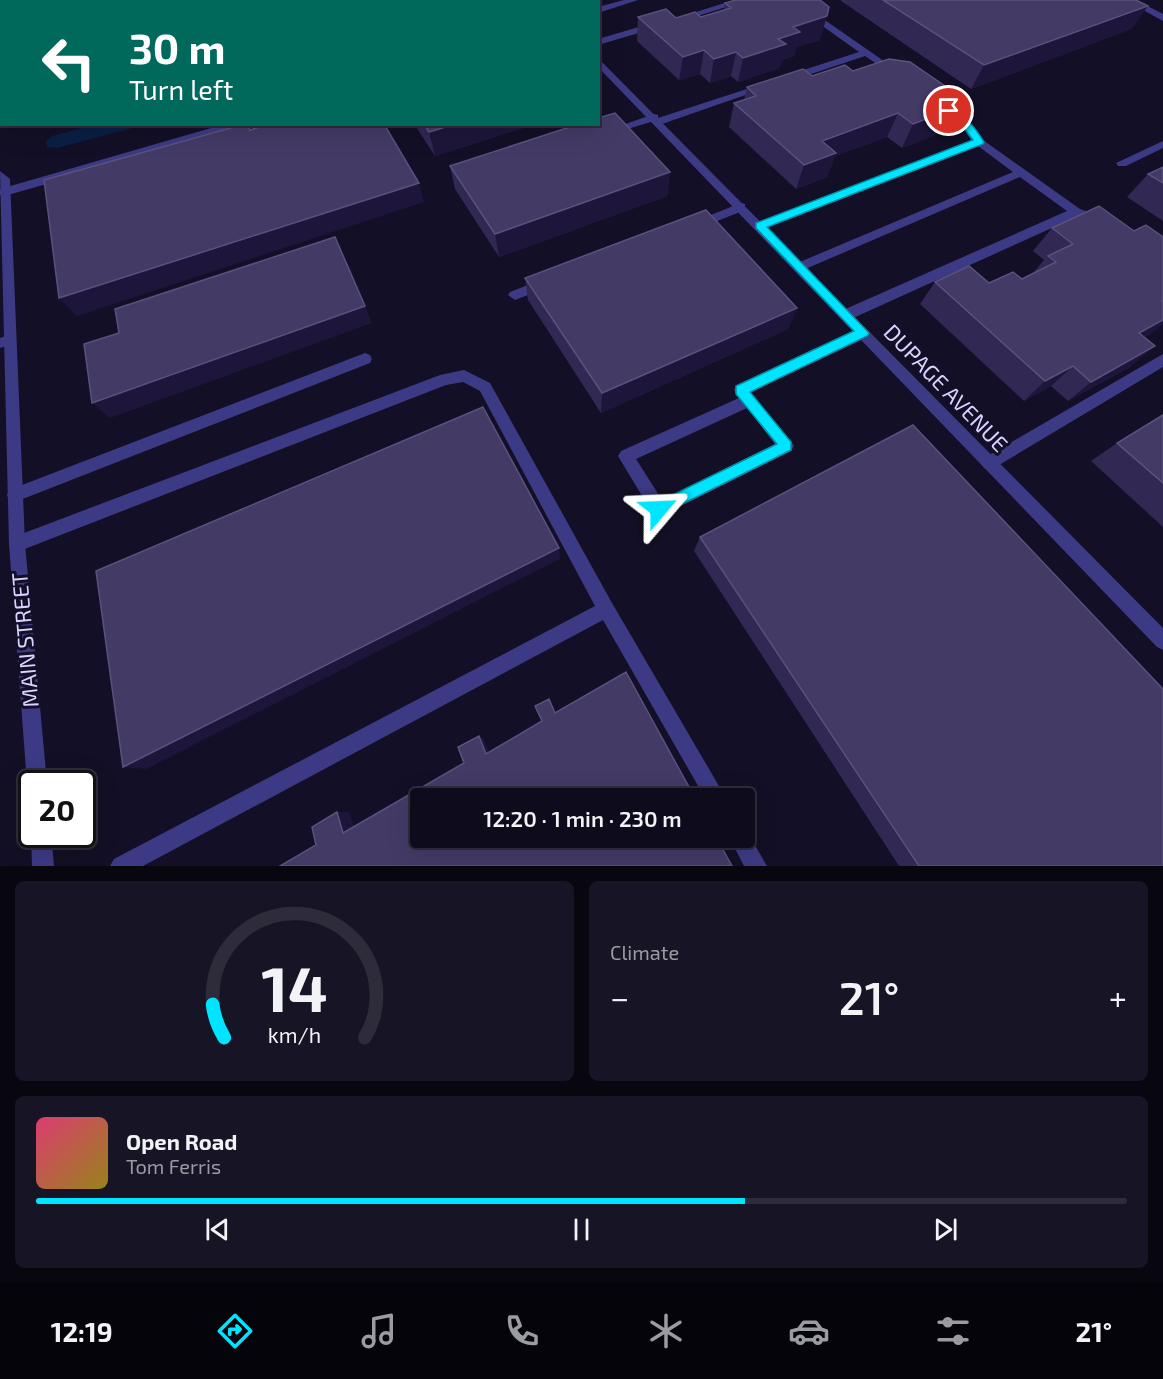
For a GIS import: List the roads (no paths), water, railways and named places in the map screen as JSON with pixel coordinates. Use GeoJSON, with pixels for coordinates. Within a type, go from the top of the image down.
{"type":"FeatureCollection","features":[{"type":"Feature","properties":{"kind":"street"},"geometry":{"type":"LineString","coordinates":[[600,9],[634,0]]}},
{"type":"Feature","properties":{"kind":"street"},"geometry":{"type":"LineString","coordinates":[[600,41],[744,0]]}},
{"type":"Feature","properties":{"kind":"street"},"geometry":{"type":"LineString","coordinates":[[790,0],[902,78]]}},
{"type":"Feature","properties":{"kind":"street"},"geometry":{"type":"LineString","coordinates":[[1129,0],[1163,18]]}},
{"type":"Feature","properties":{"kind":"street"},"geometry":{"type":"LineString","coordinates":[[598,135],[656,120],[867,52]]}},
{"type":"Feature","properties":{"kind":"street","name":"DUPAGE AVENUE"},"geometry":{"type":"LineString","coordinates":[[600,63],[1163,641]]}},
{"type":"Feature","properties":{"kind":"street"},"geometry":{"type":"LineString","coordinates":[[929,97],[964,122],[979,142],[1076,212],[1112,227]]}},
{"type":"Feature","properties":{"kind":"street"},"geometry":{"type":"LineString","coordinates":[[2,182],[227,129],[229,126]]}},
{"type":"Feature","properties":{"kind":"street"},"geometry":{"type":"LineString","coordinates":[[760,226],[979,142]]}},
{"type":"Feature","properties":{"kind":"street"},"geometry":{"type":"LineString","coordinates":[[1122,163],[1163,144]]}},
{"type":"Feature","properties":{"kind":"street"},"geometry":{"type":"LineString","coordinates":[[799,267],[1022,172]]}},
{"type":"Feature","properties":{"kind":"street","name":"MAIN STREET"},"geometry":{"type":"LineString","coordinates":[[2,182],[4,342],[17,544],[36,770]]}},
{"type":"Feature","properties":{"kind":"street"},"geometry":{"type":"LineString","coordinates":[[687,228],[741,207]]}},
{"type":"Feature","properties":{"kind":"street"},"geometry":{"type":"LineString","coordinates":[[846,315],[1076,212]]}},
{"type":"Feature","properties":{"kind":"street"},"geometry":{"type":"LineString","coordinates":[[515,295],[558,278]]}},
{"type":"Feature","properties":{"kind":"street"},"geometry":{"type":"LineString","coordinates":[[749,400],[626,456],[659,509],[786,446],[741,390],[863,333]]}},
{"type":"Feature","properties":{"kind":"street"},"geometry":{"type":"LineString","coordinates":[[15,495],[365,359]]}},
{"type":"Feature","properties":{"kind":"street"},"geometry":{"type":"LineString","coordinates":[[989,463],[1163,360]]}},
{"type":"Feature","properties":{"kind":"street"},"geometry":{"type":"LineString","coordinates":[[17,544],[445,379],[464,376],[485,387],[606,609],[710,788]]}},
{"type":"Feature","properties":{"kind":"street"},"geometry":{"type":"LineString","coordinates":[[120,866],[606,609]]}},
{"type":"Feature","properties":{"kind":"street"},"geometry":{"type":"LineString","coordinates":[[42,848],[43,866]]}},
{"type":"Feature","properties":{"kind":"street"},"geometry":{"type":"LineString","coordinates":[[745,848],[756,866]]}},
{"type":"Feature","properties":{"kind":"water"},"geometry":{"type":"Polygon","coordinates":[[[89,126],[140,126],[57,148],[47,147],[46,141],[52,136],[89,126]]]}}]}
